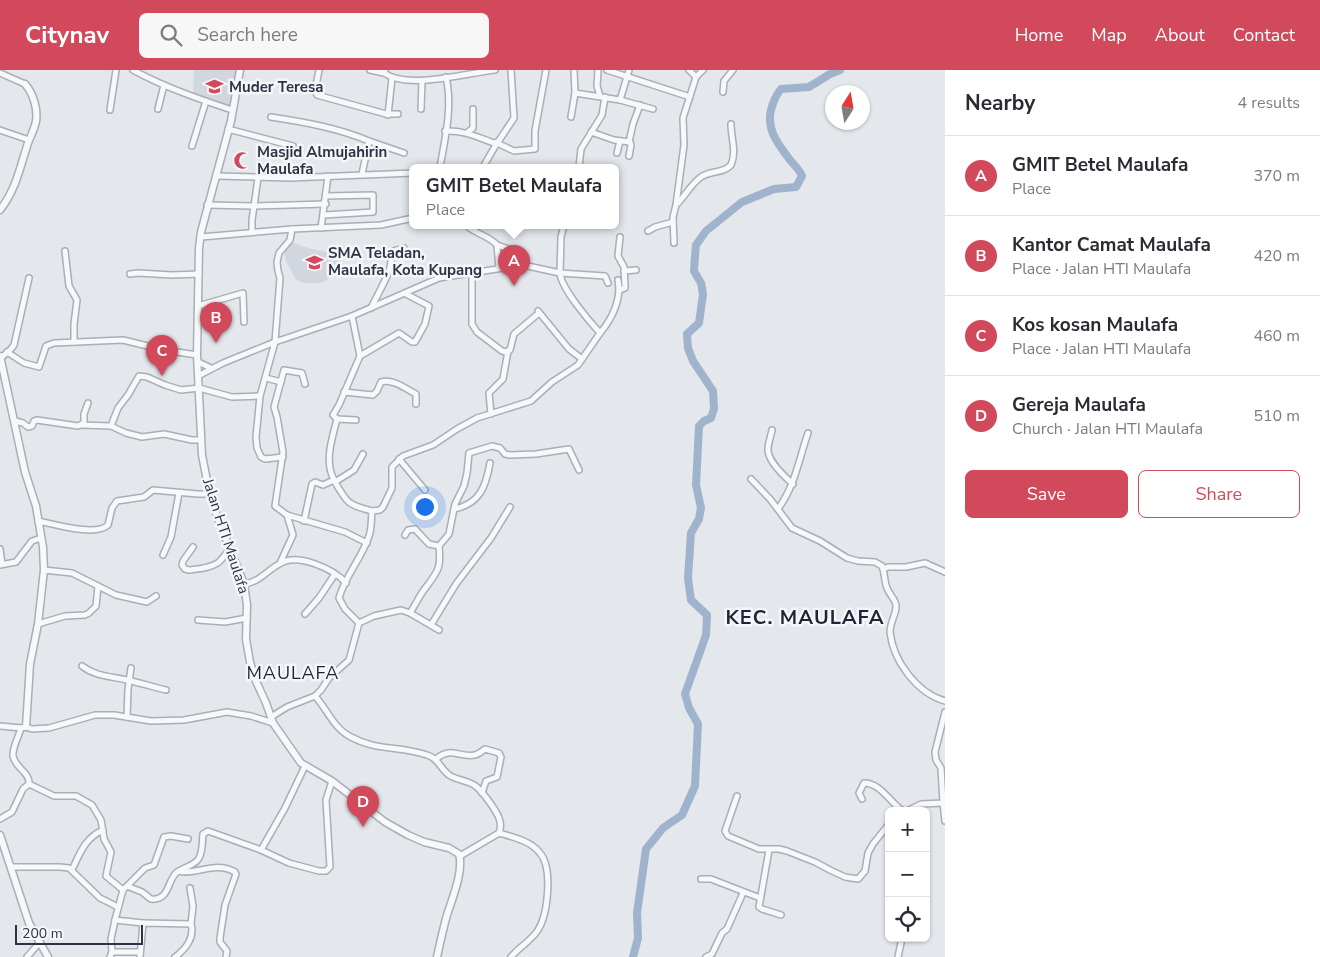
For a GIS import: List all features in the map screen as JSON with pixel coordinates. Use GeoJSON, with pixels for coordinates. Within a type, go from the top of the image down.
{"type":"FeatureCollection","features":[{"type":"Feature","properties":{"kind":"street"},"geometry":{"type":"LineString","coordinates":[[110,110],[116,70]]}},
{"type":"Feature","properties":{"kind":"street"},"geometry":{"type":"LineString","coordinates":[[133,70],[164,85],[232,110]]}},
{"type":"Feature","properties":{"kind":"street","name":"Jalan HTI Maulafa"},"geometry":{"type":"LineString","coordinates":[[240,70],[217,176],[207,205],[199,248],[198,376],[200,440],[210,491],[244,584],[248,605],[246,639],[250,662],[272,720],[297,760],[332,781],[380,818],[408,836],[457,851],[460,856]]}},
{"type":"Feature","properties":{"kind":"street"},"geometry":{"type":"LineString","coordinates":[[319,70],[315,91],[317,95],[388,115],[398,114]]}},
{"type":"Feature","properties":{"kind":"street"},"geometry":{"type":"LineString","coordinates":[[370,70],[384,71],[392,78],[422,81],[495,70]]}},
{"type":"Feature","properties":{"kind":"street"},"geometry":{"type":"LineString","coordinates":[[485,164],[514,118],[511,70]]}},
{"type":"Feature","properties":{"kind":"street"},"geometry":{"type":"LineString","coordinates":[[445,131],[468,132],[476,137],[497,143],[514,151],[535,149],[535,131],[546,70]]}},
{"type":"Feature","properties":{"kind":"street"},"geometry":{"type":"LineString","coordinates":[[571,117],[575,93],[574,70]]}},
{"type":"Feature","properties":{"kind":"street"},"geometry":{"type":"LineString","coordinates":[[579,164],[581,149],[602,115],[602,97],[597,86],[598,70]]}},
{"type":"Feature","properties":{"kind":"street"},"geometry":{"type":"LineString","coordinates":[[607,70],[690,97]]}},
{"type":"Feature","properties":{"kind":"street"},"geometry":{"type":"LineString","coordinates":[[620,100],[629,70]]}},
{"type":"Feature","properties":{"kind":"street"},"geometry":{"type":"LineString","coordinates":[[688,70],[696,77]]}},
{"type":"Feature","properties":{"kind":"street"},"geometry":{"type":"LineString","coordinates":[[674,243],[673,222],[684,141],[683,118],[696,77],[704,70]]}},
{"type":"Feature","properties":{"kind":"street"},"geometry":{"type":"LineString","coordinates":[[723,92],[724,81],[733,70]]}},
{"type":"Feature","properties":{"kind":"street"},"geometry":{"type":"LineString","coordinates":[[0,73],[25,84],[29,89],[36,109],[36,121],[15,186],[0,210]]}},
{"type":"Feature","properties":{"kind":"street"},"geometry":{"type":"LineString","coordinates":[[440,164],[449,111],[446,77]]}},
{"type":"Feature","properties":{"kind":"street"},"geometry":{"type":"LineString","coordinates":[[388,115],[392,78]]}},
{"type":"Feature","properties":{"kind":"street"},"geometry":{"type":"LineString","coordinates":[[421,110],[422,81]]}},
{"type":"Feature","properties":{"kind":"street"},"geometry":{"type":"LineString","coordinates":[[158,110],[164,85]]}},
{"type":"Feature","properties":{"kind":"street"},"geometry":{"type":"LineString","coordinates":[[575,93],[620,100],[653,109]]}},
{"type":"Feature","properties":{"kind":"street"},"geometry":{"type":"LineString","coordinates":[[192,146],[206,101]]}},
{"type":"Feature","properties":{"kind":"street"},"geometry":{"type":"LineString","coordinates":[[629,156],[631,145],[629,142],[640,105]]}},
{"type":"Feature","properties":{"kind":"street"},"geometry":{"type":"LineString","coordinates":[[468,132],[473,128],[473,109]]}},
{"type":"Feature","properties":{"kind":"street"},"geometry":{"type":"LineString","coordinates":[[271,117],[295,120],[340,131],[404,153]]}},
{"type":"Feature","properties":{"kind":"street"},"geometry":{"type":"LineString","coordinates":[[676,205],[702,176],[707,173],[723,171],[731,165],[734,146],[731,138],[731,124]]}},
{"type":"Feature","properties":{"kind":"street"},"geometry":{"type":"LineString","coordinates":[[228,129],[293,146]]}},
{"type":"Feature","properties":{"kind":"street"},"geometry":{"type":"LineString","coordinates":[[0,130],[29,140]]}},
{"type":"Feature","properties":{"kind":"street"},"geometry":{"type":"LineString","coordinates":[[592,132],[602,137],[629,142]]}},
{"type":"Feature","properties":{"kind":"street"},"geometry":{"type":"LineString","coordinates":[[617,153],[620,141]]}},
{"type":"Feature","properties":{"kind":"street"},"geometry":{"type":"LineString","coordinates":[[362,174],[369,142]]}},
{"type":"Feature","properties":{"kind":"street"},"geometry":{"type":"LineString","coordinates":[[217,176],[258,178],[409,173]]}},
{"type":"Feature","properties":{"kind":"street"},"geometry":{"type":"LineString","coordinates":[[321,228],[326,204],[328,176]]}},
{"type":"Feature","properties":{"kind":"street"},"geometry":{"type":"LineString","coordinates":[[252,232],[258,178]]}},
{"type":"Feature","properties":{"kind":"street"},"geometry":{"type":"LineString","coordinates":[[324,215],[373,212],[373,196],[326,196]]}},
{"type":"Feature","properties":{"kind":"street"},"geometry":{"type":"LineString","coordinates":[[207,205],[326,204]]}},
{"type":"Feature","properties":{"kind":"street"},"geometry":{"type":"LineString","coordinates":[[201,237],[292,228],[381,225],[409,219]]}},
{"type":"Feature","properties":{"kind":"street"},"geometry":{"type":"LineString","coordinates":[[648,231],[673,222]]}},
{"type":"Feature","properties":{"kind":"street"},"geometry":{"type":"LineString","coordinates":[[283,457],[263,458],[257,451],[256,437],[260,396],[275,342],[280,278],[277,262],[279,253],[290,240],[292,228]]}},
{"type":"Feature","properties":{"kind":"street"},"geometry":{"type":"LineString","coordinates":[[472,229],[488,237],[497,245],[520,253],[523,265]]}},
{"type":"Feature","properties":{"kind":"street"},"geometry":{"type":"LineString","coordinates":[[563,229],[560,273],[562,284],[585,317],[600,333]]}},
{"type":"Feature","properties":{"kind":"street"},"geometry":{"type":"LineString","coordinates":[[620,237],[618,256],[624,271],[625,288],[620,290]]}},
{"type":"Feature","properties":{"kind":"street"},"geometry":{"type":"LineString","coordinates":[[497,245],[499,268]]}},
{"type":"Feature","properties":{"kind":"street"},"geometry":{"type":"LineString","coordinates":[[370,308],[383,285],[393,251],[404,248]]}},
{"type":"Feature","properties":{"kind":"street"},"geometry":{"type":"LineString","coordinates":[[65,251],[69,286],[77,297],[74,342]]}},
{"type":"Feature","properties":{"kind":"street"},"geometry":{"type":"LineString","coordinates":[[198,376],[211,368],[275,342],[352,316],[439,278],[523,265],[560,273],[605,276],[608,283]]}},
{"type":"Feature","properties":{"kind":"street"},"geometry":{"type":"LineString","coordinates":[[624,271],[636,270]]}},
{"type":"Feature","properties":{"kind":"street"},"geometry":{"type":"LineString","coordinates":[[130,274],[138,272],[172,275],[199,274]]}},
{"type":"Feature","properties":{"kind":"street"},"geometry":{"type":"LineString","coordinates":[[472,273],[473,327],[488,341],[502,350],[508,351]]}},
{"type":"Feature","properties":{"kind":"street"},"geometry":{"type":"LineString","coordinates":[[29,278],[14,345],[0,357],[25,472],[36,506],[44,570],[23,727],[14,757],[29,778],[29,784]]}},
{"type":"Feature","properties":{"kind":"street"},"geometry":{"type":"LineString","coordinates":[[337,419],[329,459],[334,481],[347,502],[353,506],[372,511],[380,510],[386,503],[392,488],[392,466],[399,459],[411,452],[433,444],[477,418],[531,400],[552,382],[572,369],[582,359],[608,322],[620,290],[618,280]]}},
{"type":"Feature","properties":{"kind":"street"},"geometry":{"type":"LineString","coordinates":[[198,306],[243,293],[244,322]]}},
{"type":"Feature","properties":{"kind":"street"},"geometry":{"type":"LineString","coordinates":[[360,356],[399,333],[415,342],[425,324],[429,306],[406,294]]}},
{"type":"Feature","properties":{"kind":"street"},"geometry":{"type":"LineString","coordinates":[[491,414],[490,392],[503,379],[508,351],[511,348],[514,334],[538,312],[569,349],[582,359]]}},
{"type":"Feature","properties":{"kind":"street"},"geometry":{"type":"LineString","coordinates":[[352,316],[360,356],[338,409],[333,415],[337,419],[356,420]]}},
{"type":"Feature","properties":{"kind":"street"},"geometry":{"type":"LineString","coordinates":[[7,352],[24,363],[39,367],[46,346],[74,342],[123,340],[198,358],[211,368]]}},
{"type":"Feature","properties":{"kind":"street"},"geometry":{"type":"LineString","coordinates":[[306,384],[302,373],[283,371],[274,407],[283,457],[274,503],[276,508],[287,515],[345,532],[367,543]]}},
{"type":"Feature","properties":{"kind":"street"},"geometry":{"type":"LineString","coordinates":[[111,426],[118,408],[139,376],[147,377],[182,390],[199,388],[232,397],[260,396]]}},
{"type":"Feature","properties":{"kind":"street"},"geometry":{"type":"LineString","coordinates":[[266,378],[281,382]]}},
{"type":"Feature","properties":{"kind":"street"},"geometry":{"type":"LineString","coordinates":[[344,392],[373,395],[381,382],[386,381],[398,384],[416,394],[416,404]]}},
{"type":"Feature","properties":{"kind":"street"},"geometry":{"type":"LineString","coordinates":[[81,425],[84,423],[84,414],[88,402]]}},
{"type":"Feature","properties":{"kind":"street"},"geometry":{"type":"LineString","coordinates":[[14,421],[23,423],[28,427],[32,426],[36,420],[73,426],[111,426],[126,433],[142,437],[164,434],[200,440]]}},
{"type":"Feature","properties":{"kind":"street"},"geometry":{"type":"LineString","coordinates":[[772,430],[768,454],[792,484]]}},
{"type":"Feature","properties":{"kind":"street"},"geometry":{"type":"LineString","coordinates":[[778,509],[787,497],[808,433]]}},
{"type":"Feature","properties":{"kind":"street"},"geometry":{"type":"LineString","coordinates":[[410,613],[437,572],[440,560],[439,546],[449,534],[454,509],[466,479],[468,456],[471,452],[481,448],[496,447],[507,455],[516,455],[569,449],[578,470]]}},
{"type":"Feature","properties":{"kind":"street"},"geometry":{"type":"LineString","coordinates":[[304,521],[312,484],[315,482],[324,485],[354,470],[363,454]]}},
{"type":"Feature","properties":{"kind":"street"},"geometry":{"type":"LineString","coordinates":[[399,459],[425,490]]}},
{"type":"Feature","properties":{"kind":"street"},"geometry":{"type":"LineString","coordinates":[[454,509],[469,504],[483,489],[486,484],[490,464]]}},
{"type":"Feature","properties":{"kind":"street"},"geometry":{"type":"LineString","coordinates":[[751,479],[796,531],[820,541],[847,558],[879,564],[883,569],[887,588],[896,605],[890,630],[898,655],[917,685],[934,697],[945,701]]}},
{"type":"Feature","properties":{"kind":"street"},"geometry":{"type":"LineString","coordinates":[[38,520],[89,530],[100,530],[108,525],[113,505],[119,500],[144,497],[153,490],[205,494],[210,491]]}},
{"type":"Feature","properties":{"kind":"street"},"geometry":{"type":"LineString","coordinates":[[163,555],[171,537],[179,493]]}},
{"type":"Feature","properties":{"kind":"street"},"geometry":{"type":"LineString","coordinates":[[431,625],[465,570],[491,538],[510,507]]}},
{"type":"Feature","properties":{"kind":"street"},"geometry":{"type":"LineString","coordinates":[[359,623],[345,609],[340,600],[340,594],[367,543],[372,526],[372,511]]}},
{"type":"Feature","properties":{"kind":"street"},"geometry":{"type":"LineString","coordinates":[[280,563],[293,535],[287,515]]}},
{"type":"Feature","properties":{"kind":"street"},"geometry":{"type":"LineString","coordinates":[[405,535],[408,530],[415,529],[429,544],[439,546]]}},
{"type":"Feature","properties":{"kind":"street"},"geometry":{"type":"LineString","coordinates":[[0,549],[1,564],[10,564],[16,562],[32,541],[41,538]]}},
{"type":"Feature","properties":{"kind":"street"},"geometry":{"type":"LineString","coordinates":[[193,547],[183,561],[182,565],[185,569],[189,570],[216,564],[224,554],[231,550]]}},
{"type":"Feature","properties":{"kind":"street"},"geometry":{"type":"LineString","coordinates":[[244,584],[250,584],[262,578],[286,560],[314,564],[335,574],[346,583]]}},
{"type":"Feature","properties":{"kind":"street"},"geometry":{"type":"LineString","coordinates":[[883,569],[888,567],[906,568],[925,563],[945,572]]}},
{"type":"Feature","properties":{"kind":"street"},"geometry":{"type":"LineString","coordinates":[[44,570],[72,573],[116,595],[145,601],[149,601],[156,596]]}},
{"type":"Feature","properties":{"kind":"street"},"geometry":{"type":"LineString","coordinates":[[305,614],[319,598],[335,574]]}},
{"type":"Feature","properties":{"kind":"street"},"geometry":{"type":"LineString","coordinates":[[38,624],[65,616],[89,613],[96,606],[98,586]]}},
{"type":"Feature","properties":{"kind":"street"},"geometry":{"type":"LineString","coordinates":[[0,726],[32,729],[57,726],[95,715],[151,721],[184,720],[233,712],[272,720],[287,707],[315,696],[329,678],[349,660],[359,623],[374,616],[397,610],[410,613],[439,630]]}},
{"type":"Feature","properties":{"kind":"street"},"geometry":{"type":"LineString","coordinates":[[198,620],[225,622],[247,618]]}},
{"type":"Feature","properties":{"kind":"street"},"geometry":{"type":"LineString","coordinates":[[82,666],[104,676],[130,680],[166,690]]}},
{"type":"Feature","properties":{"kind":"street"},"geometry":{"type":"LineString","coordinates":[[127,717],[132,668]]}},
{"type":"Feature","properties":{"kind":"street"},"geometry":{"type":"LineString","coordinates":[[315,696],[334,723],[347,735],[377,747],[425,754],[436,759],[450,776],[474,785],[499,816],[501,825],[499,833],[460,856],[456,886],[444,925],[437,957]]}},
{"type":"Feature","properties":{"kind":"street"},"geometry":{"type":"LineString","coordinates":[[945,712],[935,752],[940,768],[945,821]]}},
{"type":"Feature","properties":{"kind":"street"},"geometry":{"type":"LineString","coordinates":[[436,759],[448,752],[474,755],[485,748],[499,753],[501,757],[497,777],[486,781],[482,793]]}},
{"type":"Feature","properties":{"kind":"street"},"geometry":{"type":"LineString","coordinates":[[261,850],[285,808],[305,766]]}},
{"type":"Feature","properties":{"kind":"street"},"geometry":{"type":"LineString","coordinates":[[29,784],[54,796],[71,795],[82,798],[92,805],[101,820],[104,839],[111,852],[106,876],[125,888],[142,892],[151,899],[156,900],[165,894],[179,871],[199,858],[203,834],[208,831],[261,850],[289,863],[319,871],[328,870],[330,867],[330,854],[326,800],[332,781]]}},
{"type":"Feature","properties":{"kind":"street"},"geometry":{"type":"LineString","coordinates":[[0,819],[12,812],[23,789],[29,784]]}},
{"type":"Feature","properties":{"kind":"street"},"geometry":{"type":"LineString","coordinates":[[862,799],[859,793],[860,788],[864,784],[870,784],[879,788],[898,807]]}},
{"type":"Feature","properties":{"kind":"street"},"geometry":{"type":"LineString","coordinates":[[737,796],[725,830],[726,835],[759,850],[779,849],[787,851],[845,877],[858,879],[865,871],[868,854],[885,829]]}},
{"type":"Feature","properties":{"kind":"street"},"geometry":{"type":"LineString","coordinates":[[916,807],[921,804],[943,803]]}},
{"type":"Feature","properties":{"kind":"street"},"geometry":{"type":"LineString","coordinates":[[72,870],[86,842],[95,833],[103,830]]}},
{"type":"Feature","properties":{"kind":"street"},"geometry":{"type":"LineString","coordinates":[[499,833],[522,840],[540,852],[544,860],[548,883],[547,908],[542,923],[532,938],[511,957]]}},
{"type":"Feature","properties":{"kind":"street"},"geometry":{"type":"LineString","coordinates":[[0,835],[3,855],[11,867],[29,923],[48,957]]}},
{"type":"Feature","properties":{"kind":"street"},"geometry":{"type":"LineString","coordinates":[[143,923],[140,954],[111,954],[111,939],[115,920],[125,888],[145,868],[154,865],[164,837],[188,839]]}},
{"type":"Feature","properties":{"kind":"street"},"geometry":{"type":"LineString","coordinates":[[769,850],[759,904],[760,908],[781,915]]}},
{"type":"Feature","properties":{"kind":"street"},"geometry":{"type":"LineString","coordinates":[[11,867],[60,867],[72,870],[104,901],[118,907]]}},
{"type":"Feature","properties":{"kind":"street"},"geometry":{"type":"LineString","coordinates":[[179,871],[222,867],[235,872],[220,938],[220,942],[227,951],[226,957]]}},
{"type":"Feature","properties":{"kind":"street"},"geometry":{"type":"LineString","coordinates":[[701,879],[711,879],[760,898]]}},
{"type":"Feature","properties":{"kind":"street"},"geometry":{"type":"LineString","coordinates":[[175,957],[188,945],[191,936],[190,924],[193,906],[190,888]]}},
{"type":"Feature","properties":{"kind":"street"},"geometry":{"type":"LineString","coordinates":[[706,957],[712,954],[722,933],[727,929],[744,892]]}},
{"type":"Feature","properties":{"kind":"street"},"geometry":{"type":"LineString","coordinates":[[115,920],[143,923],[190,924]]}},
{"type":"Feature","properties":{"kind":"street"},"geometry":{"type":"LineString","coordinates":[[27,957],[40,942]]}},
{"type":"Feature","properties":{"kind":"street"},"geometry":{"type":"LineString","coordinates":[[898,957],[901,942]]}},
{"type":"Feature","properties":{"kind":"shaded area","name":"Muder Teresa"},"geometry":{"type":"Polygon","coordinates":[[[194,70],[240,70],[232,105],[225,106],[193,94],[194,70]]]}},
{"type":"Feature","properties":{"kind":"shaded area","name":"SMA Teladan, Maulafa, Kota Kupang"},"geometry":{"type":"Polygon","coordinates":[[[294,243],[341,255],[342,260],[327,280],[320,283],[304,283],[296,280],[287,263],[284,252],[289,245],[294,243]]]}},
{"type":"Feature","properties":{"kind":"waterway"},"geometry":{"type":"LineString","coordinates":[[633,957],[638,938],[637,913],[646,849],[663,828],[682,815],[695,786],[698,724],[689,708],[685,694],[706,635],[707,615],[691,600],[688,578],[691,533],[699,519],[701,508],[696,485],[699,426],[711,418],[714,409],[713,391],[693,361],[688,348],[687,334],[699,323],[703,294],[701,283],[694,271],[696,245],[706,231],[742,202],[774,189],[796,187],[802,176],[774,137],[770,124],[774,101],[781,89],[809,87],[840,70]]}},
{"type":"Feature","properties":{"kind":"place","name":"Muder Teresa"},"geometry":{"type":"Point","coordinates":[215,87]}},
{"type":"Feature","properties":{"kind":"place","name":"Masjid Almujahirin Maulafa"},"geometry":{"type":"Point","coordinates":[243,161]}},
{"type":"Feature","properties":{"kind":"place","name":"SMA Teladan, Maulafa, Kota Kupang"},"geometry":{"type":"Point","coordinates":[314,262]}},
{"type":"Feature","properties":{"kind":"place","name":"GMIT Betel Maulafa"},"geometry":{"type":"Point","coordinates":[514,286]}},
{"type":"Feature","properties":{"kind":"place","name":"Kantor Camat Maulafa"},"geometry":{"type":"Point","coordinates":[216,343]}},
{"type":"Feature","properties":{"kind":"place","name":"Kos kosan Maulafa"},"geometry":{"type":"Point","coordinates":[162,376]}},
{"type":"Feature","properties":{"kind":"place","name":"Gereja Maulafa"},"geometry":{"type":"Point","coordinates":[363,827]}},
{"type":"Feature","properties":{"kind":"district","name":"KEC. MAULAFA"},"geometry":{"type":"Point","coordinates":[805,617]}},
{"type":"Feature","properties":{"kind":"district","name":"MAULAFA"},"geometry":{"type":"Point","coordinates":[293,673]}}]}
